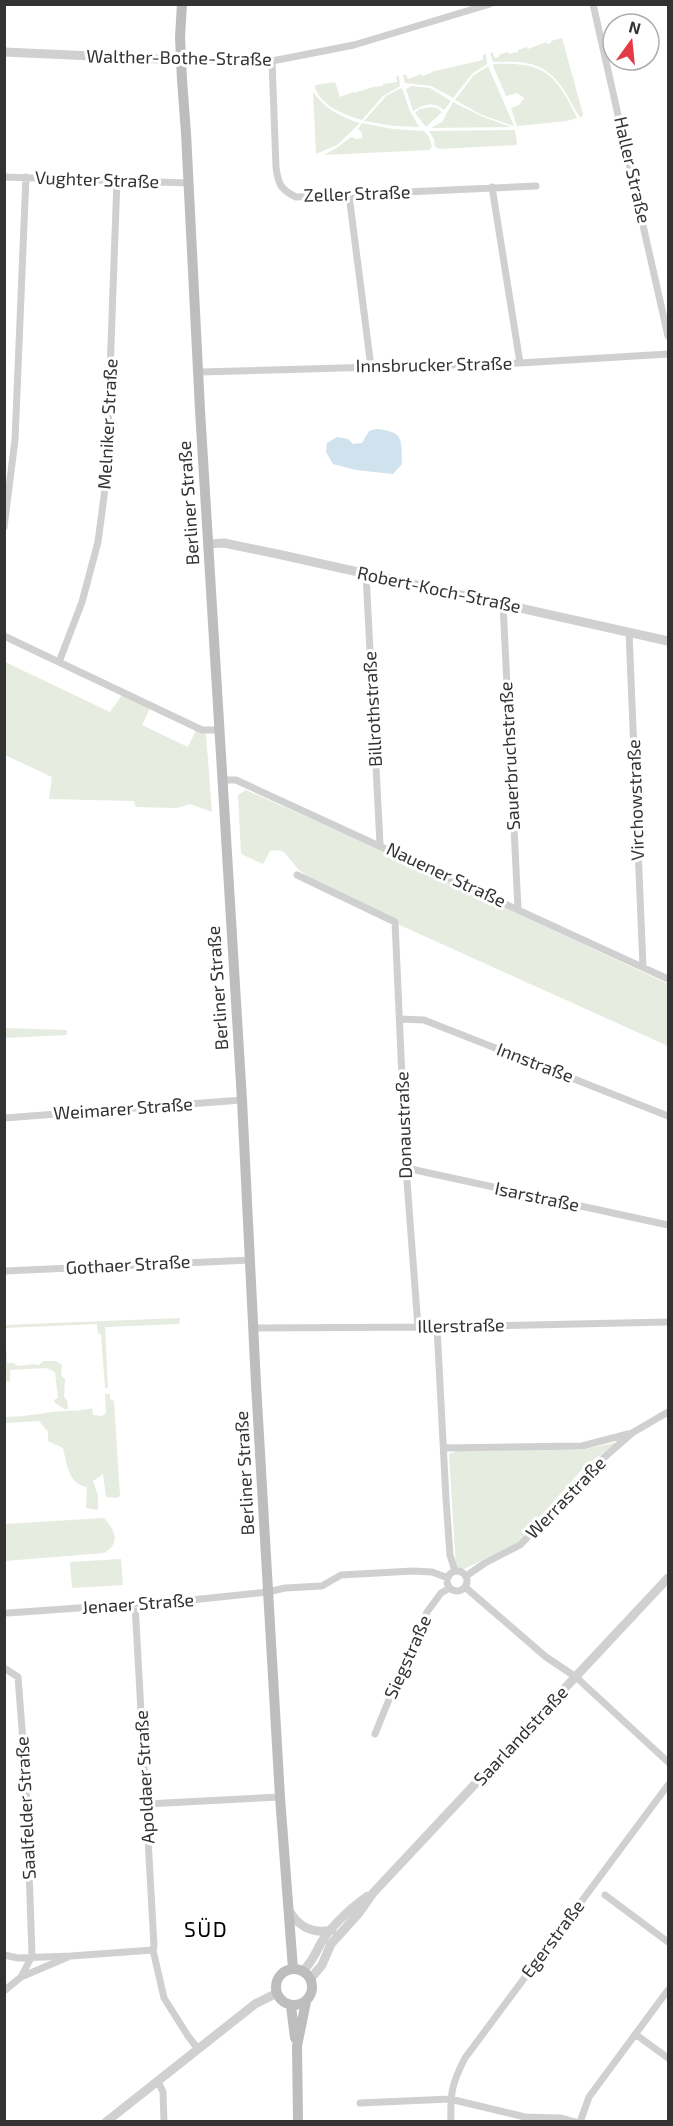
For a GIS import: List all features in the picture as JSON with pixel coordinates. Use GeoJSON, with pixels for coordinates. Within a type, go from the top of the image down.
{"type":"FeatureCollection","features":[{"type":"Feature","properties":{"kind":"main road","name":"Berliner Straße"},"geometry":{"type":"LineString","coordinates":[[182,4],[181,60],[280,1797],[287,1906],[302,1973]]}},
{"type":"Feature","properties":{"kind":"main road"},"geometry":{"type":"LineString","coordinates":[[297,2046],[306,2002],[312,1994],[313,1983],[302,1973],[283,1973],[277,1982],[277,1993],[282,2001],[291,2006],[306,2002]]}},
{"type":"Feature","properties":{"kind":"main road"},"geometry":{"type":"LineString","coordinates":[[291,2006],[297,2046],[298,2121]]}},
{"type":"Feature","properties":{"kind":"street","name":"Walther-Bothe-Straße"},"geometry":{"type":"LineString","coordinates":[[4,52],[272,62],[354,45],[490,4]]}},
{"type":"Feature","properties":{"kind":"street","name":"Haller Straße"},"geometry":{"type":"LineString","coordinates":[[593,4],[669,336]]}},
{"type":"Feature","properties":{"kind":"street","name":"Zeller Straße"},"geometry":{"type":"LineString","coordinates":[[272,62],[276,167],[283,191],[296,197],[536,186]]}},
{"type":"Feature","properties":{"kind":"street","name":"Vughter Straße"},"geometry":{"type":"LineString","coordinates":[[4,177],[189,183]]}},
{"type":"Feature","properties":{"kind":"street"},"geometry":{"type":"LineString","coordinates":[[4,527],[15,440],[26,177]]}},
{"type":"Feature","properties":{"kind":"street","name":"Melniker Straße"},"geometry":{"type":"LineString","coordinates":[[58,662],[82,602],[98,542],[106,481],[117,180]]}},
{"type":"Feature","properties":{"kind":"street"},"geometry":{"type":"LineString","coordinates":[[492,187],[520,363]]}},
{"type":"Feature","properties":{"kind":"street"},"geometry":{"type":"LineString","coordinates":[[349,195],[371,367]]}},
{"type":"Feature","properties":{"kind":"street","name":"Innsbrucker Straße"},"geometry":{"type":"LineString","coordinates":[[199,372],[520,363],[669,354]]}},
{"type":"Feature","properties":{"kind":"street","name":"Robert-Koch-Straße"},"geometry":{"type":"LineString","coordinates":[[208,544],[224,543],[669,641]]}},
{"type":"Feature","properties":{"kind":"street","name":"Billrothstraße"},"geometry":{"type":"LineString","coordinates":[[366,574],[380,844]]}},
{"type":"Feature","properties":{"kind":"street","name":"Sauerbruchstraße"},"geometry":{"type":"LineString","coordinates":[[503,604],[518,909]]}},
{"type":"Feature","properties":{"kind":"street","name":"Virchowstraße"},"geometry":{"type":"LineString","coordinates":[[629,633],[643,967]]}},
{"type":"Feature","properties":{"kind":"street"},"geometry":{"type":"LineString","coordinates":[[4,636],[202,730],[220,730]]}},
{"type":"Feature","properties":{"kind":"street","name":"Nauener Straße"},"geometry":{"type":"LineString","coordinates":[[222,780],[236,780],[380,844],[669,979]]}},
{"type":"Feature","properties":{"kind":"street","name":"Donaustraße"},"geometry":{"type":"LineString","coordinates":[[297,875],[395,921],[406,1168],[418,1327]]}},
{"type":"Feature","properties":{"kind":"street","name":"Innstraße"},"geometry":{"type":"LineString","coordinates":[[400,1019],[424,1020],[669,1116]]}},
{"type":"Feature","properties":{"kind":"street","name":"Weimarer Straße"},"geometry":{"type":"LineString","coordinates":[[4,1118],[242,1100]]}},
{"type":"Feature","properties":{"kind":"street","name":"Isarstraße"},"geometry":{"type":"LineString","coordinates":[[406,1168],[669,1225]]}},
{"type":"Feature","properties":{"kind":"street","name":"Gothaer Straße"},"geometry":{"type":"LineString","coordinates":[[4,1271],[251,1260]]}},
{"type":"Feature","properties":{"kind":"street","name":"Illerstraße"},"geometry":{"type":"LineString","coordinates":[[254,1328],[669,1322]]}},
{"type":"Feature","properties":{"kind":"street"},"geometry":{"type":"LineString","coordinates":[[437,1327],[450,1556],[455,1571]]}},
{"type":"Feature","properties":{"kind":"street","name":"Werrastraße"},"geometry":{"type":"LineString","coordinates":[[466,1576],[484,1563],[520,1545],[600,1461],[632,1433],[669,1412]]}},
{"type":"Feature","properties":{"kind":"street","name":"Werrastraße"},"geometry":{"type":"LineString","coordinates":[[444,1448],[582,1446],[632,1433]]}},
{"type":"Feature","properties":{"kind":"street","name":"Jenaer Straße"},"geometry":{"type":"LineString","coordinates":[[6,1614],[322,1586],[341,1575],[413,1571],[432,1572],[448,1578]]}},
{"type":"Feature","properties":{"kind":"street"},"geometry":{"type":"LineString","coordinates":[[455,1571],[460,1571],[466,1576],[465,1587],[459,1591],[450,1588],[448,1578],[455,1571]]}},
{"type":"Feature","properties":{"kind":"street","name":"Saarlandstraße"},"geometry":{"type":"LineString","coordinates":[[302,1973],[322,1965],[331,1944],[359,1913],[373,1893],[669,1578]]}},
{"type":"Feature","properties":{"kind":"street"},"geometry":{"type":"LineString","coordinates":[[465,1587],[546,1657],[576,1677],[669,1762]]}},
{"type":"Feature","properties":{"kind":"street","name":"Siegstraße"},"geometry":{"type":"LineString","coordinates":[[375,1734],[427,1612],[441,1593],[450,1588]]}},
{"type":"Feature","properties":{"kind":"street","name":"Apoldaer Straße"},"geometry":{"type":"LineString","coordinates":[[135,1604],[153,1950],[164,1998],[198,2049]]}},
{"type":"Feature","properties":{"kind":"street","name":"Saalfelder Straße"},"geometry":{"type":"LineString","coordinates":[[4,1668],[18,1677],[26,1780],[32,1956],[21,1977],[4,1991]]}},
{"type":"Feature","properties":{"kind":"street","name":"Egerstraße"},"geometry":{"type":"LineString","coordinates":[[450,2099],[454,2080],[479,2038],[669,1785]]}},
{"type":"Feature","properties":{"kind":"street"},"geometry":{"type":"LineString","coordinates":[[146,1804],[280,1797]]}},
{"type":"Feature","properties":{"kind":"street","name":"Saarlandstraße"},"geometry":{"type":"LineString","coordinates":[[302,1973],[314,1959],[321,1942],[356,1904],[373,1893]]}},
{"type":"Feature","properties":{"kind":"street"},"geometry":{"type":"LineString","coordinates":[[605,1895],[669,1942]]}},
{"type":"Feature","properties":{"kind":"street"},"geometry":{"type":"LineString","coordinates":[[287,1906],[294,1920],[309,1930],[318,1932],[332,1930]]}},
{"type":"Feature","properties":{"kind":"street"},"geometry":{"type":"LineString","coordinates":[[4,1955],[18,1958],[153,1950]]}},
{"type":"Feature","properties":{"kind":"street"},"geometry":{"type":"LineString","coordinates":[[21,1977],[70,1956]]}},
{"type":"Feature","properties":{"kind":"street"},"geometry":{"type":"LineString","coordinates":[[580,2121],[589,2097],[669,1990]]}},
{"type":"Feature","properties":{"kind":"street"},"geometry":{"type":"LineString","coordinates":[[106,2121],[255,2004],[277,1993]]}},
{"type":"Feature","properties":{"kind":"street"},"geometry":{"type":"LineString","coordinates":[[635,2034],[669,2058]]}},
{"type":"Feature","properties":{"kind":"street"},"geometry":{"type":"LineString","coordinates":[[158,2081],[162,2088],[164,2121]]}},
{"type":"Feature","properties":{"kind":"street"},"geometry":{"type":"LineString","coordinates":[[360,2103],[450,2099],[525,2117],[575,2121]]}},
{"type":"Feature","properties":{"kind":"street"},"geometry":{"type":"LineString","coordinates":[[450,2099],[451,2121]]}},
{"type":"Feature","properties":{"kind":"shaded area"},"geometry":{"type":"Polygon","coordinates":[[[562,38],[583,114],[581,118],[557,80],[542,68],[525,63],[493,62],[490,53],[492,52],[495,58],[508,52],[509,54],[518,52],[527,47],[528,49],[562,38]]]}},
{"type":"Feature","properties":{"kind":"shaded area"},"geometry":{"type":"Polygon","coordinates":[[[486,54],[487,64],[472,74],[453,98],[431,86],[405,83],[403,75],[406,75],[408,79],[421,74],[422,76],[483,60],[483,55],[486,54]]]}},
{"type":"Feature","properties":{"kind":"shaded area"},"geometry":{"type":"Polygon","coordinates":[[[494,64],[525,65],[546,73],[562,90],[577,118],[517,126],[511,108],[519,105],[524,98],[517,93],[506,96],[494,64]]]}},
{"type":"Feature","properties":{"kind":"shaded area"},"geometry":{"type":"Polygon","coordinates":[[[488,66],[514,126],[482,115],[455,100],[473,76],[488,66]]]}},
{"type":"Feature","properties":{"kind":"shaded area"},"geometry":{"type":"Polygon","coordinates":[[[399,76],[400,86],[383,96],[362,120],[328,105],[315,88],[315,85],[335,82],[340,97],[397,82],[396,77],[399,76]]]}},
{"type":"Feature","properties":{"kind":"shaded area"},"geometry":{"type":"Polygon","coordinates":[[[412,86],[430,88],[451,101],[444,110],[436,105],[428,104],[413,111],[406,89],[412,86]]]}},
{"type":"Feature","properties":{"kind":"shaded area"},"geometry":{"type":"Polygon","coordinates":[[[401,88],[419,127],[364,121],[386,96],[401,88]]]}},
{"type":"Feature","properties":{"kind":"shaded area"},"geometry":{"type":"Polygon","coordinates":[[[313,92],[334,112],[360,123],[337,145],[316,154],[313,92]]]}},
{"type":"Feature","properties":{"kind":"shaded area"},"geometry":{"type":"Polygon","coordinates":[[[453,102],[511,127],[431,128],[442,122],[453,102]]]}},
{"type":"Feature","properties":{"kind":"shaded area"},"geometry":{"type":"Polygon","coordinates":[[[430,107],[442,112],[426,127],[415,113],[420,109],[430,107]]]}},
{"type":"Feature","properties":{"kind":"shaded area"},"geometry":{"type":"Polygon","coordinates":[[[362,123],[393,129],[424,131],[432,147],[429,150],[324,155],[351,137],[362,138],[362,133],[358,129],[362,123]]]}},
{"type":"Feature","properties":{"kind":"shaded area"},"geometry":{"type":"Polygon","coordinates":[[[515,130],[516,145],[439,149],[435,147],[434,139],[429,131],[515,130]]]}},
{"type":"Feature","properties":{"kind":"shaded area"},"geometry":{"type":"Polygon","coordinates":[[[5,662],[110,712],[122,695],[150,708],[142,725],[188,747],[196,730],[206,734],[212,812],[190,804],[177,808],[136,807],[134,801],[49,799],[52,777],[5,755],[5,662]]]}},
{"type":"Feature","properties":{"kind":"shaded area"},"geometry":{"type":"Polygon","coordinates":[[[246,790],[375,847],[668,984],[668,1046],[313,886],[309,877],[299,870],[284,852],[270,851],[263,864],[241,854],[238,795],[246,790]]]}},
{"type":"Feature","properties":{"kind":"shaded area"},"geometry":{"type":"Polygon","coordinates":[[[5,1028],[67,1030],[67,1035],[5,1038],[5,1028]]]}},
{"type":"Feature","properties":{"kind":"shaded area"},"geometry":{"type":"Polygon","coordinates":[[[180,1318],[179,1324],[105,1327],[108,1388],[105,1388],[101,1334],[98,1334],[97,1324],[5,1328],[5,1325],[180,1318]]]}},
{"type":"Feature","properties":{"kind":"shaded area"},"geometry":{"type":"Polygon","coordinates":[[[5,1344],[7,1363],[14,1363],[18,1366],[56,1361],[62,1365],[61,1375],[65,1379],[64,1397],[68,1408],[66,1410],[54,1400],[58,1398],[55,1372],[46,1368],[10,1370],[10,1382],[5,1381],[5,1344]]]}},
{"type":"Feature","properties":{"kind":"shaded area"},"geometry":{"type":"Polygon","coordinates":[[[105,1394],[110,1394],[110,1399],[114,1401],[120,1496],[106,1497],[103,1474],[93,1481],[98,1495],[98,1510],[86,1508],[87,1487],[72,1478],[63,1448],[48,1441],[48,1432],[39,1421],[5,1423],[5,1417],[92,1408],[93,1415],[102,1416],[106,1413],[105,1394]]]}},
{"type":"Feature","properties":{"kind":"shaded area"},"geometry":{"type":"Polygon","coordinates":[[[618,1442],[586,1465],[516,1544],[462,1570],[456,1568],[449,1454],[457,1451],[581,1450],[618,1442]]]}},
{"type":"Feature","properties":{"kind":"shaded area"},"geometry":{"type":"Polygon","coordinates":[[[104,1518],[113,1531],[115,1540],[110,1549],[104,1553],[5,1561],[5,1524],[104,1518]]]}},
{"type":"Feature","properties":{"kind":"shaded area"},"geometry":{"type":"Polygon","coordinates":[[[121,1559],[123,1585],[72,1588],[70,1562],[121,1559]]]}},
{"type":"Feature","properties":{"kind":"water"},"geometry":{"type":"Polygon","coordinates":[[[377,429],[393,432],[400,439],[402,464],[393,474],[356,470],[333,464],[326,452],[327,443],[337,437],[348,439],[353,444],[362,443],[369,431],[377,429]]]}},
{"type":"Feature","properties":{"kind":"district","name":"SÜD"},"geometry":{"type":"Point","coordinates":[206,1930]}}]}
